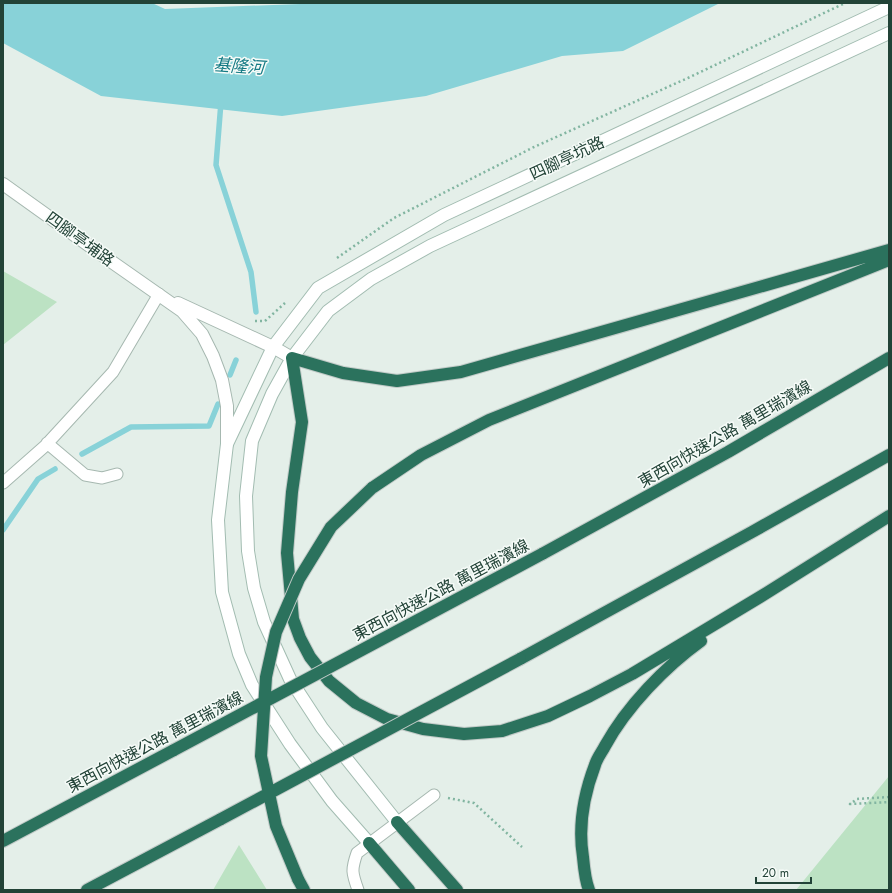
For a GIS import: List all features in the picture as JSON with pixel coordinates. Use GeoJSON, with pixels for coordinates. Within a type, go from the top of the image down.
{"type":"FeatureCollection","features":[{"type":"Feature","properties":{"kind":"highway"},"geometry":{"type":"LineString","coordinates":[[889,250],[461,372],[397,381],[343,373],[292,358],[302,422],[292,492],[288,553],[293,619],[300,638],[310,657],[329,682],[356,703],[387,719],[423,729],[464,734],[502,731],[548,716],[632,674],[760,598],[889,516]]}},
{"type":"Feature","properties":{"kind":"highway"},"geometry":{"type":"LineString","coordinates":[[304,890],[276,826],[261,756],[266,677],[276,632],[299,579],[331,527],[372,488],[421,455],[489,420],[889,260]]}},
{"type":"Feature","properties":{"kind":"highway","name":"東西向快速公路 萬里瑞濱線"},"geometry":{"type":"LineString","coordinates":[[3,841],[542,554],[728,452],[889,358]]}},
{"type":"Feature","properties":{"kind":"highway"},"geometry":{"type":"LineString","coordinates":[[87,890],[520,659],[889,455]]}},
{"type":"Feature","properties":{"kind":"highway"},"geometry":{"type":"LineString","coordinates":[[589,890],[586,884],[581,844],[582,809],[595,764],[616,727],[647,689],[690,649],[760,598]]}},
{"type":"Feature","properties":{"kind":"highway"},"geometry":{"type":"LineString","coordinates":[[397,822],[457,890]]}},
{"type":"Feature","properties":{"kind":"highway"},"geometry":{"type":"LineString","coordinates":[[369,843],[409,890]]}},
{"type":"Feature","properties":{"kind":"street","name":"四腳亭坑路"},"geometry":{"type":"LineString","coordinates":[[227,444],[273,347],[318,288],[444,215],[889,7]]}},
{"type":"Feature","properties":{"kind":"street","name":"四腳亭坑路"},"geometry":{"type":"LineString","coordinates":[[397,822],[322,728],[290,678],[264,622],[254,588],[248,551],[246,496],[252,441],[272,394],[292,358],[328,311],[371,279],[430,246],[889,33]]}},
{"type":"Feature","properties":{"kind":"street","name":"四腳亭埔路"},"geometry":{"type":"LineString","coordinates":[[3,184],[159,294]]}},
{"type":"Feature","properties":{"kind":"street"},"geometry":{"type":"LineString","coordinates":[[159,294],[273,347],[292,358]]}},
{"type":"Feature","properties":{"kind":"street"},"geometry":{"type":"LineString","coordinates":[[159,294],[182,311],[202,334],[213,356],[222,380],[227,406],[227,444],[218,520],[222,592],[239,654],[252,685],[290,744],[332,801],[369,843]]}},
{"type":"Feature","properties":{"kind":"lane"},"geometry":{"type":"LineString","coordinates":[[3,483],[47,443],[113,372],[159,294]]}},
{"type":"Feature","properties":{"kind":"lane"},"geometry":{"type":"LineString","coordinates":[[47,443],[85,475],[102,478],[117,474]]}},
{"type":"Feature","properties":{"kind":"lane"},"geometry":{"type":"LineString","coordinates":[[358,890],[352,872],[357,853],[434,795]]}},
{"type":"Feature","properties":{"kind":"path"},"geometry":{"type":"LineString","coordinates":[[333,260],[394,218],[527,150],[690,77],[845,3]]}},
{"type":"Feature","properties":{"kind":"path"},"geometry":{"type":"LineString","coordinates":[[251,320],[266,321],[286,302]]}},
{"type":"Feature","properties":{"kind":"path"},"geometry":{"type":"LineString","coordinates":[[434,795],[474,803],[522,847]]}},
{"type":"Feature","properties":{"kind":"path"},"geometry":{"type":"LineString","coordinates":[[889,797],[857,799],[850,804],[889,802]]}},
{"type":"Feature","properties":{"kind":"green space"},"geometry":{"type":"Polygon","coordinates":[[[3,271],[57,302],[3,345],[3,271]]]}},
{"type":"Feature","properties":{"kind":"green space"},"geometry":{"type":"Polygon","coordinates":[[[889,776],[889,890],[796,890],[889,776]]]}},
{"type":"Feature","properties":{"kind":"green space"},"geometry":{"type":"Polygon","coordinates":[[[239,845],[267,890],[213,890],[239,845]]]}},
{"type":"Feature","properties":{"kind":"water","name":"基隆河"},"geometry":{"type":"Polygon","coordinates":[[[3,3],[152,3],[165,9],[326,3],[720,3],[623,51],[562,56],[426,96],[282,116],[101,96],[3,43],[3,3]]]}},
{"type":"Feature","properties":{"kind":"waterway"},"geometry":{"type":"LineString","coordinates":[[221,102],[216,165],[251,272],[256,312]]}},
{"type":"Feature","properties":{"kind":"waterway"},"geometry":{"type":"LineString","coordinates":[[230,375],[236,360]]}},
{"type":"Feature","properties":{"kind":"waterway"},"geometry":{"type":"LineString","coordinates":[[82,454],[131,427],[209,426],[218,404]]}},
{"type":"Feature","properties":{"kind":"waterway"},"geometry":{"type":"LineString","coordinates":[[3,530],[38,479],[55,469]]}}]}
